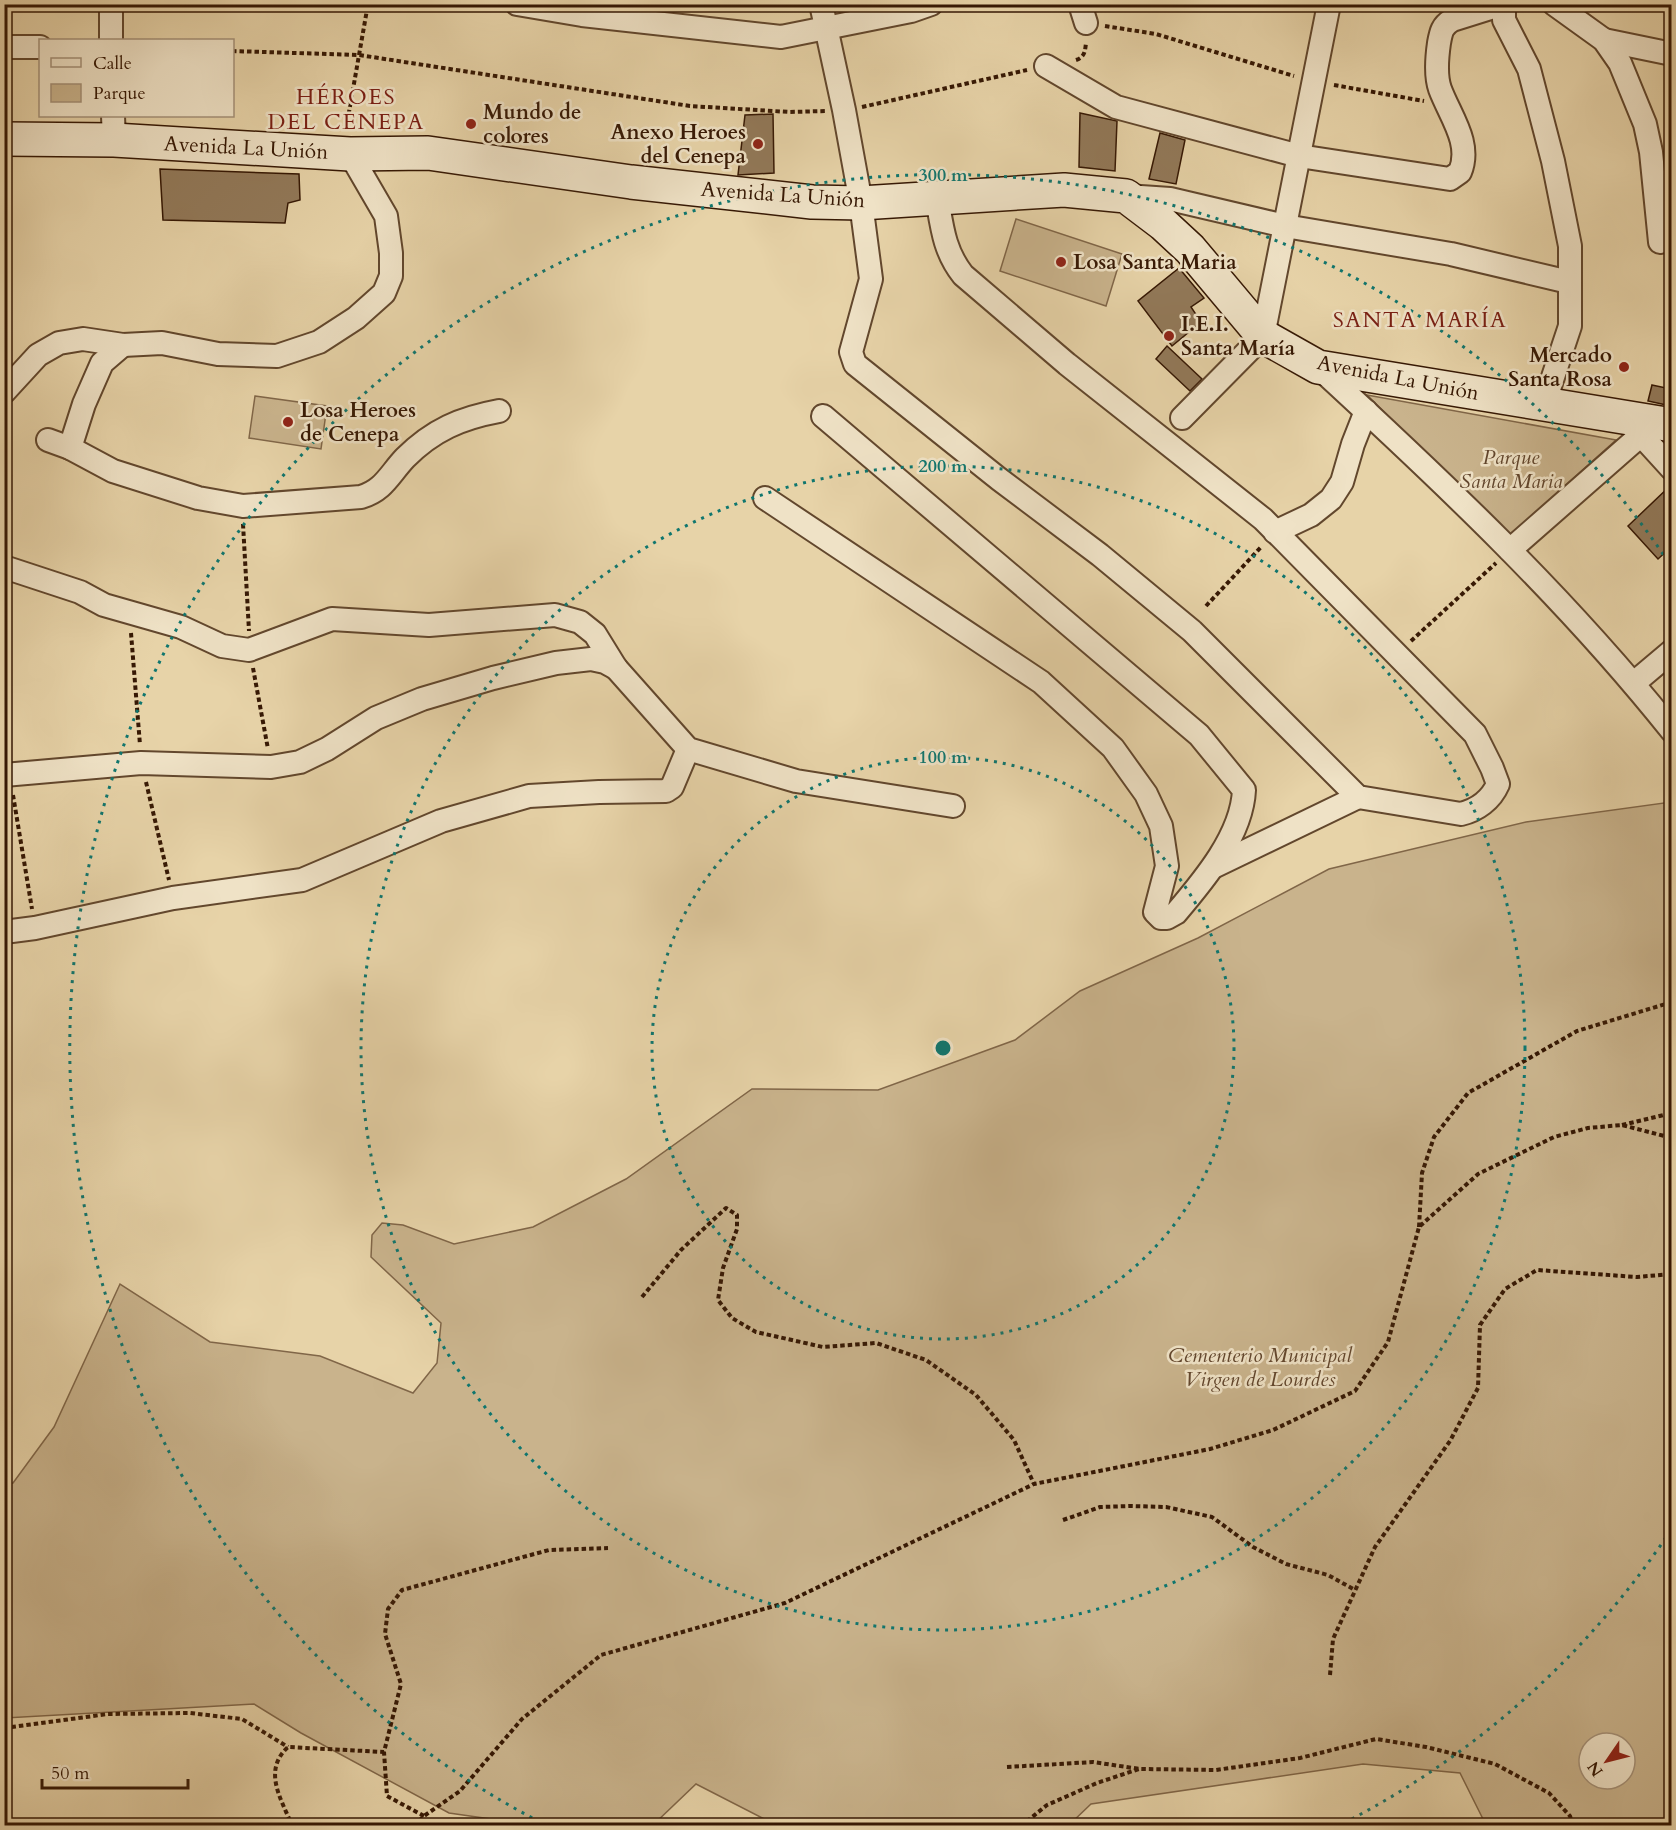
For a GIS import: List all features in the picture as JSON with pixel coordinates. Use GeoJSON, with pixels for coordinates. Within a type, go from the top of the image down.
{"type":"FeatureCollection","features":[{"type":"Feature","properties":{"kind":"main road","name":"Avenida La Unión"},"geometry":{"type":"LineString","coordinates":[[4,138],[113,128],[350,154],[428,153],[631,182],[812,202],[861,203],[1064,190],[1126,196],[1163,224],[1190,249],[1263,336],[1318,367],[1544,404],[1637,427],[1671,425]]}},
{"type":"Feature","properties":{"kind":"street"},"geometry":{"type":"LineString","coordinates":[[111,39],[111,7],[114,4]]}},
{"type":"Feature","properties":{"kind":"street"},"geometry":{"type":"LineString","coordinates":[[517,4],[582,15],[781,37],[911,11],[931,4]]}},
{"type":"Feature","properties":{"kind":"street"},"geometry":{"type":"LineString","coordinates":[[821,4],[861,203],[871,279],[851,352],[855,364],[999,479],[1100,555],[1192,631],[1358,796],[1461,814],[1474,811],[1494,793],[1498,784],[1475,734],[1263,519],[1067,364],[963,275],[952,261],[946,247],[937,198]]}},
{"type":"Feature","properties":{"kind":"street"},"geometry":{"type":"LineString","coordinates":[[1182,418],[1263,336],[1329,4]]}},
{"type":"Feature","properties":{"kind":"street"},"geometry":{"type":"LineString","coordinates":[[1046,66],[1116,107],[1299,156],[1450,178],[1460,172],[1464,155],[1462,139],[1439,87],[1437,60],[1441,31],[1445,24],[1452,20],[1503,4],[1504,20],[1529,69],[1553,161],[1570,246],[1570,326],[1544,404]]}},
{"type":"Feature","properties":{"kind":"street"},"geometry":{"type":"LineString","coordinates":[[1554,4],[1604,40],[1620,63],[1645,124],[1651,152],[1660,242]]}},
{"type":"Feature","properties":{"kind":"street"},"geometry":{"type":"LineString","coordinates":[[1604,40],[1671,54]]}},
{"type":"Feature","properties":{"kind":"street"},"geometry":{"type":"LineString","coordinates":[[4,47],[39,47]]}},
{"type":"Feature","properties":{"kind":"street"},"geometry":{"type":"LineString","coordinates":[[4,392],[38,355],[59,343],[83,339],[123,345],[162,343],[218,354],[277,356],[319,342],[356,318],[384,293],[391,276],[391,253],[386,216],[350,154]]}},
{"type":"Feature","properties":{"kind":"street"},"geometry":{"type":"LineString","coordinates":[[1126,196],[1170,199],[1285,226],[1451,254],[1569,282]]}},
{"type":"Feature","properties":{"kind":"street"},"geometry":{"type":"LineString","coordinates":[[70,448],[84,404],[102,363],[123,345]]}},
{"type":"Feature","properties":{"kind":"street"},"geometry":{"type":"LineString","coordinates":[[1318,367],[1510,550],[1634,683],[1671,730]]}},
{"type":"Feature","properties":{"kind":"street"},"geometry":{"type":"LineString","coordinates":[[48,440],[70,448],[113,471],[198,498],[243,506],[361,497],[373,494],[383,486],[406,458],[440,431],[469,417],[499,411]]}},
{"type":"Feature","properties":{"kind":"street"},"geometry":{"type":"LineString","coordinates":[[1275,532],[1311,515],[1331,499],[1341,482],[1366,411]]}},
{"type":"Feature","properties":{"kind":"street"},"geometry":{"type":"LineString","coordinates":[[765,498],[1041,682],[1113,748],[1146,794],[1161,826],[1167,866],[1155,912],[1161,918],[1176,914],[1215,866],[1243,807],[1244,790],[1198,735],[823,416]]}},
{"type":"Feature","properties":{"kind":"street"},"geometry":{"type":"LineString","coordinates":[[1510,550],[1637,427],[1671,469]]}},
{"type":"Feature","properties":{"kind":"street"},"geometry":{"type":"LineString","coordinates":[[4,567],[80,592],[104,605],[181,627],[222,646],[249,650],[332,619],[429,625],[555,615],[579,622],[595,634],[616,668],[688,749],[796,781],[953,806]]}},
{"type":"Feature","properties":{"kind":"street"},"geometry":{"type":"LineString","coordinates":[[1634,683],[1671,651]]}},
{"type":"Feature","properties":{"kind":"street"},"geometry":{"type":"LineString","coordinates":[[7,774],[141,763],[271,767],[300,762],[327,749],[385,714],[422,699],[493,678],[556,663],[591,659],[605,662],[616,668]]}},
{"type":"Feature","properties":{"kind":"street"},"geometry":{"type":"LineString","coordinates":[[4,932],[35,928],[173,898],[302,880],[441,820],[530,796],[666,791],[672,787],[688,749]]}},
{"type":"Feature","properties":{"kind":"street"},"geometry":{"type":"LineString","coordinates":[[1215,866],[1358,796]]}},
{"type":"Feature","properties":{"kind":"path"},"geometry":{"type":"LineString","coordinates":[[350,154],[345,127],[369,4]]}},
{"type":"Feature","properties":{"kind":"path"},"geometry":{"type":"LineString","coordinates":[[234,51],[359,55],[690,106],[790,112],[844,110],[1080,58],[1085,52],[1083,14],[1313,82],[1447,105]]}},
{"type":"Feature","properties":{"kind":"path"},"geometry":{"type":"LineString","coordinates":[[1206,606],[1275,532]]}},
{"type":"Feature","properties":{"kind":"path"},"geometry":{"type":"LineString","coordinates":[[1396,654],[1510,550]]}},
{"type":"Feature","properties":{"kind":"path"},"geometry":{"type":"LineString","coordinates":[[4,690],[7,774],[35,928]]}},
{"type":"Feature","properties":{"kind":"path"},"geometry":{"type":"LineString","coordinates":[[414,1826],[424,1816],[460,1791],[522,1719],[601,1655],[785,1603],[1034,1484],[1210,1449],[1273,1430],[1355,1391],[1388,1342],[1419,1227],[1422,1173],[1434,1137],[1468,1093],[1576,1031],[1671,1002]]}},
{"type":"Feature","properties":{"kind":"path"},"geometry":{"type":"LineString","coordinates":[[1419,1227],[1478,1174],[1554,1137],[1588,1128],[1622,1125],[1671,1113]]}},
{"type":"Feature","properties":{"kind":"path"},"geometry":{"type":"LineString","coordinates":[[1622,1125],[1671,1138]]}},
{"type":"Feature","properties":{"kind":"path"},"geometry":{"type":"LineString","coordinates":[[642,1297],[681,1250],[726,1208],[737,1215],[737,1229],[723,1268],[718,1300],[732,1318],[756,1332],[823,1347],[876,1343],[926,1360],[976,1395],[1014,1440],[1034,1484]]}},
{"type":"Feature","properties":{"kind":"path"},"geometry":{"type":"LineString","coordinates":[[1329,1675],[1333,1639],[1375,1547],[1450,1441],[1478,1388],[1480,1325],[1505,1289],[1537,1270],[1637,1276],[1671,1274]]}},
{"type":"Feature","properties":{"kind":"path"},"geometry":{"type":"LineString","coordinates":[[1063,1520],[1100,1507],[1130,1506],[1166,1507],[1212,1517],[1253,1547],[1286,1564],[1328,1575],[1355,1590]]}},
{"type":"Feature","properties":{"kind":"path"},"geometry":{"type":"LineString","coordinates":[[424,1816],[387,1797],[384,1752],[401,1684],[386,1634],[388,1609],[402,1590],[549,1550],[608,1548]]}},
{"type":"Feature","properties":{"kind":"path"},"geometry":{"type":"LineString","coordinates":[[4,1728],[108,1714],[190,1713],[242,1719],[288,1747],[384,1752]]}},
{"type":"Feature","properties":{"kind":"path"},"geometry":{"type":"LineString","coordinates":[[1007,1767],[1093,1762],[1140,1769],[1216,1770],[1300,1758],[1376,1739],[1426,1747],[1495,1764],[1549,1793],[1570,1816],[1573,1826]]}},
{"type":"Feature","properties":{"kind":"path"},"geometry":{"type":"LineString","coordinates":[[288,1747],[279,1755],[274,1784],[294,1826]]}},
{"type":"Feature","properties":{"kind":"path"},"geometry":{"type":"LineString","coordinates":[[1020,1826],[1047,1805],[1140,1769]]}},
{"type":"Feature","properties":{"kind":"green space","name":"Losa Santa Maria"},"geometry":{"type":"Polygon","coordinates":[[[1016,219],[1122,254],[1106,306],[1000,271],[1016,219]]]}},
{"type":"Feature","properties":{"kind":"green space","name":"Parque Santa Maria"},"geometry":{"type":"Polygon","coordinates":[[[1367,395],[1616,440],[1509,536],[1367,395]]]}},
{"type":"Feature","properties":{"kind":"green space","name":"Losa Heroes de Cenepa"},"geometry":{"type":"Polygon","coordinates":[[[255,396],[327,406],[321,449],[249,438],[255,396]]]}},
{"type":"Feature","properties":{"kind":"green space","name":"Cementerio Municipal Virgen de Lourdes"},"geometry":{"type":"Polygon","coordinates":[[[1671,802],[1671,1825],[1486,1825],[1460,1773],[1363,1764],[1091,1804],[1069,1825],[776,1825],[696,1784],[653,1825],[539,1826],[449,1813],[301,1733],[254,1704],[5,1718],[5,1484],[13,1483],[54,1427],[120,1284],[210,1342],[320,1356],[413,1393],[437,1363],[441,1323],[371,1257],[372,1235],[382,1223],[403,1225],[454,1244],[533,1227],[626,1179],[752,1089],[878,1090],[1015,1040],[1080,991],[1198,938],[1329,869],[1526,822],[1671,802]]]}},
{"type":"Feature","properties":{"kind":"building"},"geometry":{"type":"Polygon","coordinates":[[[1080,113],[1117,121],[1115,171],[1079,167],[1080,113]]]}},
{"type":"Feature","properties":{"kind":"building","name":"Anexo Heroes del Cenepa"},"geometry":{"type":"Polygon","coordinates":[[[773,114],[774,173],[738,175],[745,115],[773,114]]]}},
{"type":"Feature","properties":{"kind":"building"},"geometry":{"type":"Polygon","coordinates":[[[1160,133],[1185,140],[1176,184],[1149,179],[1160,133]]]}},
{"type":"Feature","properties":{"kind":"building"},"geometry":{"type":"Polygon","coordinates":[[[160,169],[299,174],[300,200],[288,203],[285,223],[163,220],[160,169]]]}},
{"type":"Feature","properties":{"kind":"building"},"geometry":{"type":"Polygon","coordinates":[[[1179,268],[1204,298],[1191,307],[1201,322],[1172,346],[1138,301],[1179,268]]]}},
{"type":"Feature","properties":{"kind":"building"},"geometry":{"type":"Polygon","coordinates":[[[1167,346],[1202,379],[1190,391],[1156,359],[1167,346]]]}},
{"type":"Feature","properties":{"kind":"building"},"geometry":{"type":"Polygon","coordinates":[[[1652,385],[1671,389],[1671,406],[1648,401],[1652,385]]]}},
{"type":"Feature","properties":{"kind":"building"},"geometry":{"type":"Polygon","coordinates":[[[1671,485],[1671,547],[1658,559],[1628,526],[1671,485]]]}},
{"type":"Feature","properties":{"kind":"place","name":"Mundo de colores"},"geometry":{"type":"Point","coordinates":[471,124]}},
{"type":"Feature","properties":{"kind":"place","name":"Anexo Heroes del Cenepa"},"geometry":{"type":"Point","coordinates":[758,144]}},
{"type":"Feature","properties":{"kind":"place","name":"Losa Santa Maria"},"geometry":{"type":"Point","coordinates":[1061,262]}},
{"type":"Feature","properties":{"kind":"place","name":"I.E.I. Santa María"},"geometry":{"type":"Point","coordinates":[1169,336]}},
{"type":"Feature","properties":{"kind":"place","name":"Mercado Santa Rosa"},"geometry":{"type":"Point","coordinates":[1624,367]}},
{"type":"Feature","properties":{"kind":"place","name":"Losa Heroes de Cenepa"},"geometry":{"type":"Point","coordinates":[288,422]}},
{"type":"Feature","properties":{"kind":"district","name":"HÉROES DEL CENEPA"},"geometry":{"type":"Point","coordinates":[346,110]}},
{"type":"Feature","properties":{"kind":"district","name":"SANTA MARÍA"},"geometry":{"type":"Point","coordinates":[1420,320]}}]}
